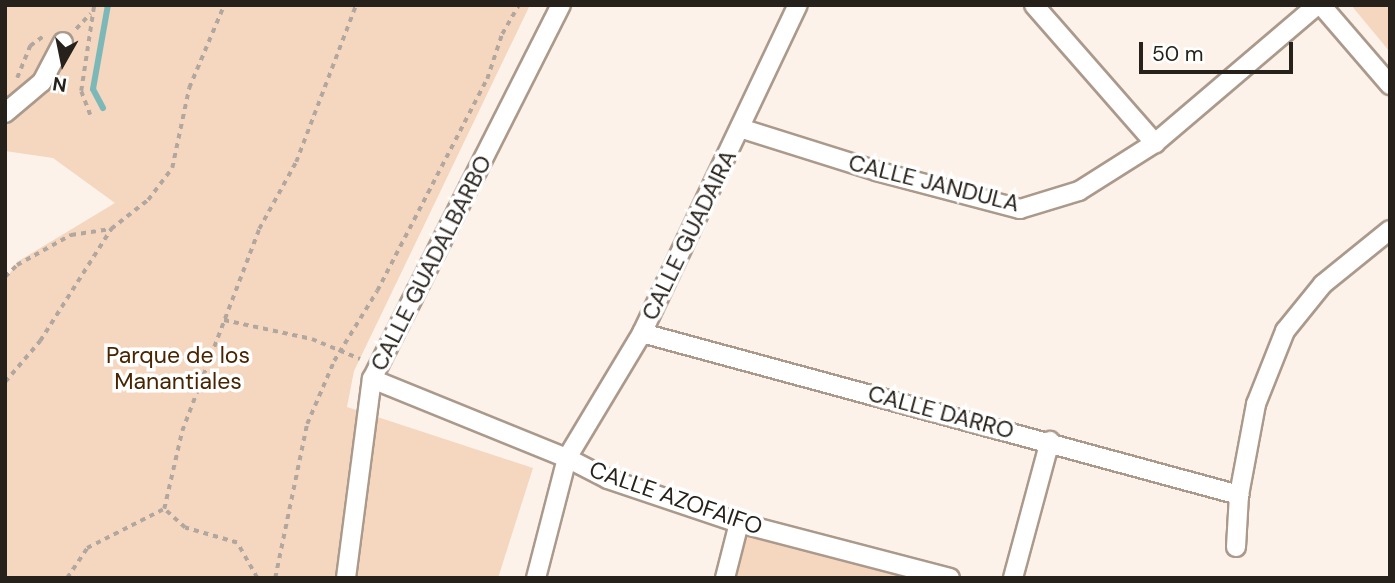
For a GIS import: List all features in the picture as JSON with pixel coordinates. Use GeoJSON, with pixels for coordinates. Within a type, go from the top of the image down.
{"type":"FeatureCollection","features":[{"type":"Feature","properties":{"kind":"street","name":"CALLE GUADALBARBO"},"geometry":{"type":"LineString","coordinates":[[346,578],[375,372],[561,5]]}},
{"type":"Feature","properties":{"kind":"street","name":"CALLE GUADAIRA"},"geometry":{"type":"LineString","coordinates":[[536,578],[567,458],[642,333],[798,5]]}},
{"type":"Feature","properties":{"kind":"street"},"geometry":{"type":"LineString","coordinates":[[1034,5],[1155,143]]}},
{"type":"Feature","properties":{"kind":"street","name":"CALLE JANDULA"},"geometry":{"type":"LineString","coordinates":[[740,128],[876,171],[1020,209],[1079,191],[1155,143],[1319,5]]}},
{"type":"Feature","properties":{"kind":"street"},"geometry":{"type":"LineString","coordinates":[[1319,5],[1390,85]]}},
{"type":"Feature","properties":{"kind":"street"},"geometry":{"type":"LineString","coordinates":[[5,113],[42,82],[63,41]]}},
{"type":"Feature","properties":{"kind":"street"},"geometry":{"type":"LineString","coordinates":[[1236,547],[1239,495],[1256,404],[1285,331],[1323,284],[1390,230]]}},
{"type":"Feature","properties":{"kind":"street","name":"CALLE DARRO"},"geometry":{"type":"LineString","coordinates":[[642,333],[1050,441],[1239,495]]}},
{"type":"Feature","properties":{"kind":"street","name":"CALLE AZOFAIFO"},"geometry":{"type":"LineString","coordinates":[[375,372],[608,479],[738,523],[950,578]]}},
{"type":"Feature","properties":{"kind":"street"},"geometry":{"type":"LineString","coordinates":[[1013,578],[1050,441]]}},
{"type":"Feature","properties":{"kind":"street"},"geometry":{"type":"LineString","coordinates":[[725,578],[738,523]]}},
{"type":"Feature","properties":{"kind":"path"},"geometry":{"type":"LineString","coordinates":[[90,116],[81,91],[94,5]]}},
{"type":"Feature","properties":{"kind":"path"},"geometry":{"type":"LineString","coordinates":[[5,382],[40,341],[111,229],[148,200],[172,168],[189,89],[224,5]]}},
{"type":"Feature","properties":{"kind":"path"},"geometry":{"type":"LineString","coordinates":[[164,509],[182,431],[224,320],[259,229],[296,162],[356,5]]}},
{"type":"Feature","properties":{"kind":"path"},"geometry":{"type":"LineString","coordinates":[[275,578],[307,424],[339,352],[377,291],[451,150],[519,5]]}},
{"type":"Feature","properties":{"kind":"path"},"geometry":{"type":"LineString","coordinates":[[5,277],[17,265],[71,235],[111,229]]}},
{"type":"Feature","properties":{"kind":"path"},"geometry":{"type":"LineString","coordinates":[[224,320],[312,339],[375,372]]}},
{"type":"Feature","properties":{"kind":"path"},"geometry":{"type":"LineString","coordinates":[[66,578],[87,548],[164,509]]}},
{"type":"Feature","properties":{"kind":"path"},"geometry":{"type":"LineString","coordinates":[[164,509],[185,528],[236,543],[257,578]]}},
{"type":"Feature","properties":{"kind":"green space","name":"Parque de los Manantiales"},"geometry":{"type":"Polygon","coordinates":[[[5,5],[530,5],[354,371],[347,407],[533,468],[498,578],[5,578],[5,281],[17,262],[115,203],[53,158],[5,151],[5,5]]]}},
{"type":"Feature","properties":{"kind":"green space"},"geometry":{"type":"Polygon","coordinates":[[[1351,5],[1390,5],[1390,52],[1351,5]]]}},
{"type":"Feature","properties":{"kind":"green space"},"geometry":{"type":"Polygon","coordinates":[[[739,523],[950,578],[725,578],[739,523]]]}},
{"type":"Feature","properties":{"kind":"waterway"},"geometry":{"type":"LineString","coordinates":[[103,108],[93,89],[108,5]]}}]}
